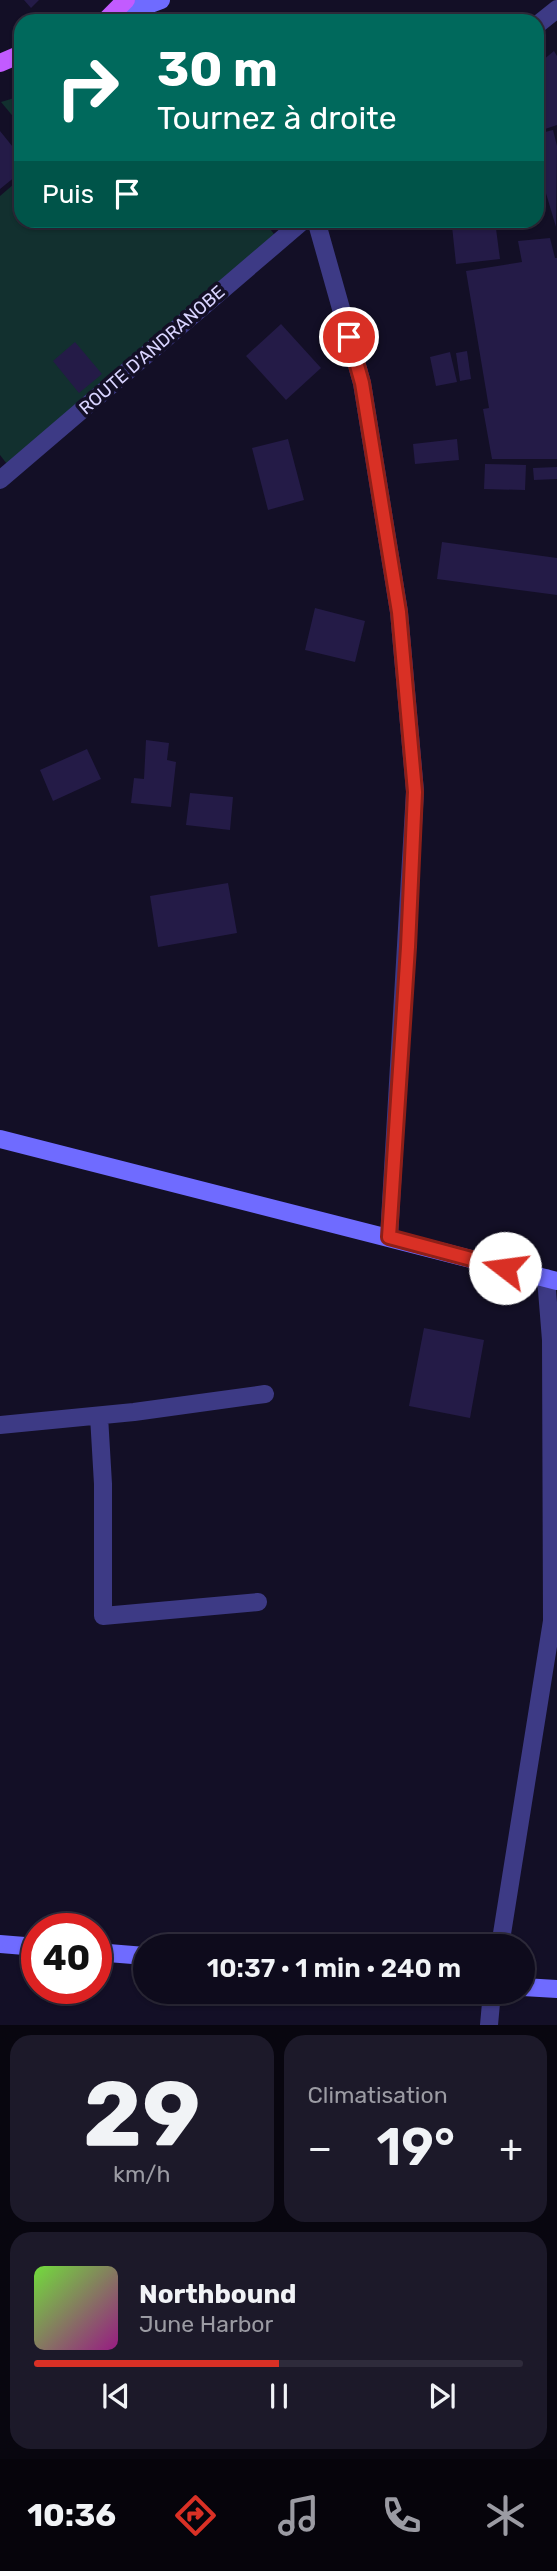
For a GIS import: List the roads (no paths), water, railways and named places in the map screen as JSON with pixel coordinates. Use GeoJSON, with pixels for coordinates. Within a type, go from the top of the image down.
{"type":"FeatureCollection","features":[{"type":"Feature","properties":{"kind":"main road"},"geometry":{"type":"LineString","coordinates":[[112,14],[126,0]]}},
{"type":"Feature","properties":{"kind":"street"},"geometry":{"type":"LineString","coordinates":[[122,14],[161,0]]}},
{"type":"Feature","properties":{"kind":"street","name":"ROUTE D'ANDRANOBE"},"geometry":{"type":"LineString","coordinates":[[0,480],[295,228]]}},
{"type":"Feature","properties":{"kind":"street"},"geometry":{"type":"LineString","coordinates":[[318,228],[362,383],[399,612],[415,792],[389,1237]]}},
{"type":"Feature","properties":{"kind":"street"},"geometry":{"type":"LineString","coordinates":[[0,1139],[551,1280],[552,1621],[502,1934]]}},
{"type":"Feature","properties":{"kind":"street"},"geometry":{"type":"LineString","coordinates":[[0,1425],[99,1416],[265,1394]]}},
{"type":"Feature","properties":{"kind":"street"},"geometry":{"type":"LineString","coordinates":[[99,1416],[103,1484],[103,1616],[258,1602]]}},
{"type":"Feature","properties":{"kind":"street"},"geometry":{"type":"LineString","coordinates":[[0,1944],[21,1946]]}},
{"type":"Feature","properties":{"kind":"street"},"geometry":{"type":"LineString","coordinates":[[112,1953],[133,1955]]}},
{"type":"Feature","properties":{"kind":"street"},"geometry":{"type":"LineString","coordinates":[[535,1988],[557,1989]]}},
{"type":"Feature","properties":{"kind":"street"},"geometry":{"type":"LineString","coordinates":[[489,2025],[491,2004]]}}]}
